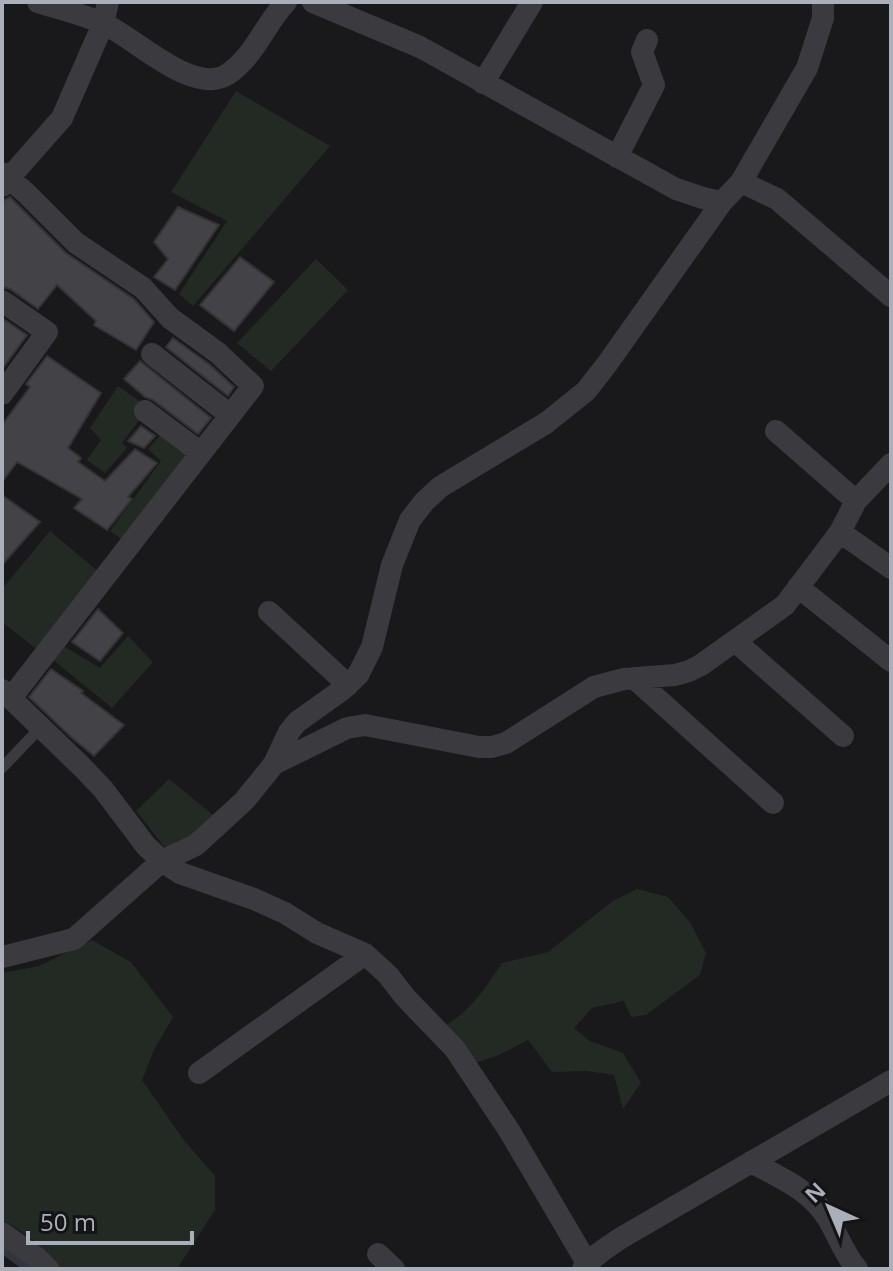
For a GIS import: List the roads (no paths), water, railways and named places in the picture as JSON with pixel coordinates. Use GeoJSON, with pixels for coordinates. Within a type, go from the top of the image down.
{"type":"FeatureCollection","features":[{"type":"Feature","properties":{"kind":"street"},"geometry":{"type":"LineString","coordinates":[[38,2],[106,13],[187,75],[204,80],[228,73],[247,56],[286,2]]}},
{"type":"Feature","properties":{"kind":"street"},"geometry":{"type":"LineString","coordinates":[[313,2],[420,47],[676,189],[722,202]]}},
{"type":"Feature","properties":{"kind":"street"},"geometry":{"type":"LineString","coordinates":[[483,83],[532,2]]}},
{"type":"Feature","properties":{"kind":"street"},"geometry":{"type":"LineString","coordinates":[[2,957],[74,939],[162,861],[196,845],[244,801],[274,764],[297,722],[358,675],[372,647],[392,565],[410,520],[440,487],[546,423],[586,391],[722,202],[741,182],[807,68],[823,18],[823,2]]}},
{"type":"Feature","properties":{"kind":"street"},"geometry":{"type":"LineString","coordinates":[[106,13],[62,118],[4,179],[25,192],[76,243],[143,288],[170,318],[218,353],[253,386],[6,694],[103,789],[146,846],[162,861],[180,873],[285,913],[317,933],[365,954],[388,975],[455,1049],[510,1132],[585,1266],[621,1238],[891,1081]]}},
{"type":"Feature","properties":{"kind":"street"},"geometry":{"type":"LineString","coordinates":[[617,157],[654,85],[642,52],[647,40]]}},
{"type":"Feature","properties":{"kind":"street"},"geometry":{"type":"LineString","coordinates":[[741,182],[777,199],[891,296]]}},
{"type":"Feature","properties":{"kind":"street"},"geometry":{"type":"LineString","coordinates":[[2,301],[47,332],[2,394]]}},
{"type":"Feature","properties":{"kind":"street"},"geometry":{"type":"LineString","coordinates":[[152,354],[230,415]]}},
{"type":"Feature","properties":{"kind":"street"},"geometry":{"type":"LineString","coordinates":[[145,411],[201,453]]}},
{"type":"Feature","properties":{"kind":"street"},"geometry":{"type":"LineString","coordinates":[[776,431],[856,501]]}},
{"type":"Feature","properties":{"kind":"street"},"geometry":{"type":"LineString","coordinates":[[274,764],[335,733],[365,725],[492,747],[506,743],[594,687],[624,679],[689,671],[785,605],[840,532],[856,501],[891,464]]}},
{"type":"Feature","properties":{"kind":"street"},"geometry":{"type":"LineString","coordinates":[[840,532],[891,568]]}},
{"type":"Feature","properties":{"kind":"street"},"geometry":{"type":"LineString","coordinates":[[798,587],[891,661]]}},
{"type":"Feature","properties":{"kind":"street"},"geometry":{"type":"LineString","coordinates":[[269,612],[348,685]]}},
{"type":"Feature","properties":{"kind":"street"},"geometry":{"type":"LineString","coordinates":[[735,641],[843,736]]}},
{"type":"Feature","properties":{"kind":"street"},"geometry":{"type":"LineString","coordinates":[[634,678],[773,803]]}},
{"type":"Feature","properties":{"kind":"street"},"geometry":{"type":"LineString","coordinates":[[199,1073],[365,954]]}},
{"type":"Feature","properties":{"kind":"street"},"geometry":{"type":"LineString","coordinates":[[751,1162],[793,1184],[811,1198],[826,1216],[857,1269]]}},
{"type":"Feature","properties":{"kind":"street"},"geometry":{"type":"LineString","coordinates":[[2,1233],[48,1269]]}},
{"type":"Feature","properties":{"kind":"lane"},"geometry":{"type":"LineString","coordinates":[[2,768],[41,727]]}},
{"type":"Feature","properties":{"kind":"waterway"},"geometry":{"type":"LineString","coordinates":[[2,1250],[28,1269]]}}]}
